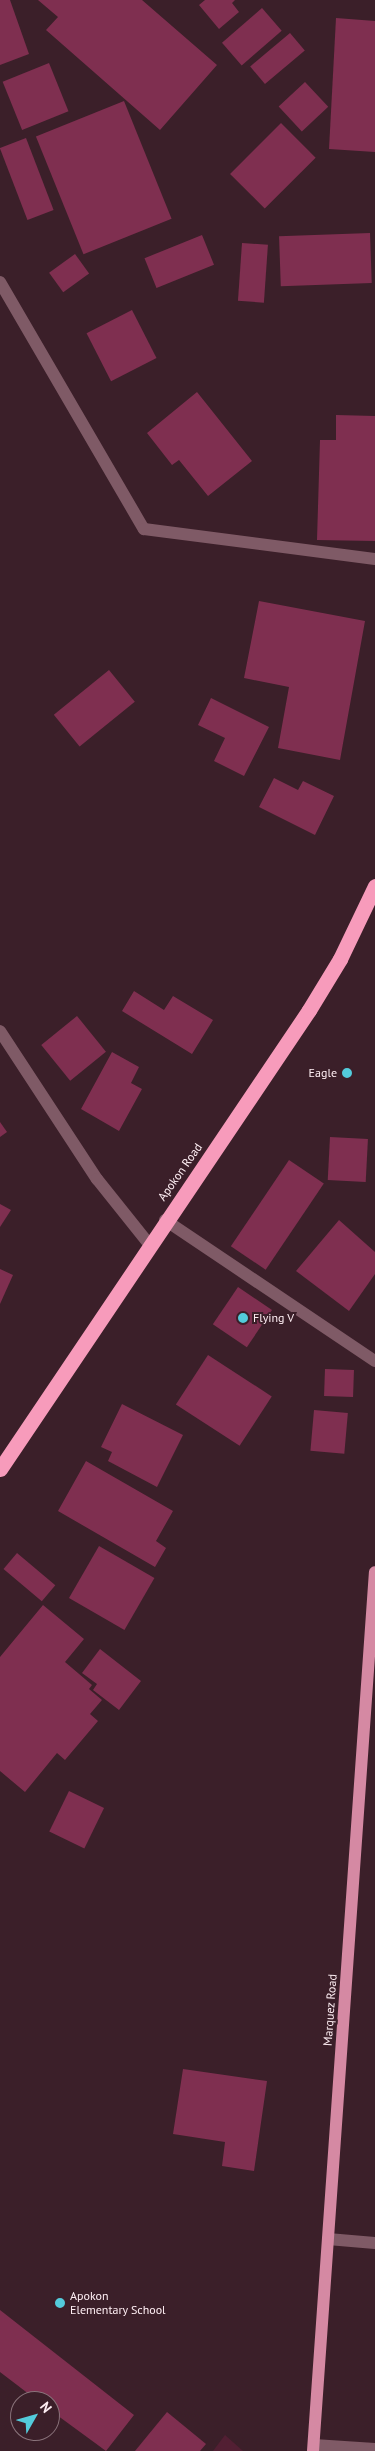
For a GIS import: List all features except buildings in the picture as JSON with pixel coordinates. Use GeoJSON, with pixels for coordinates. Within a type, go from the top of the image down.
{"type":"FeatureCollection","features":[{"type":"Feature","properties":{"kind":"highway","name":"Apokon Road"},"geometry":{"type":"LineString","coordinates":[[0,1469],[148,1243],[308,1010],[372,907],[375,886]]}},
{"type":"Feature","properties":{"kind":"main road","name":"Marquez Road"},"geometry":{"type":"LineString","coordinates":[[313,2448],[375,1572]]}},
{"type":"Feature","properties":{"kind":"street"},"geometry":{"type":"LineString","coordinates":[[0,282],[144,529],[375,559]]}},
{"type":"Feature","properties":{"kind":"street"},"geometry":{"type":"LineString","coordinates":[[0,1032],[97,1178],[148,1243]]}},
{"type":"Feature","properties":{"kind":"street"},"geometry":{"type":"LineString","coordinates":[[165,1220],[375,1362]]}},
{"type":"Feature","properties":{"kind":"street"},"geometry":{"type":"LineString","coordinates":[[328,2238],[375,2243]]}},
{"type":"Feature","properties":{"kind":"street"},"geometry":{"type":"LineString","coordinates":[[313,2448],[375,2449]]}},
{"type":"Feature","properties":{"kind":"shaded area"},"geometry":{"type":"Polygon","coordinates":[[[225,2435],[243,2451],[213,2451],[225,2435]]]}},
{"type":"Feature","properties":{"kind":"place","name":"Eagle"},"geometry":{"type":"Point","coordinates":[347,1073]}},
{"type":"Feature","properties":{"kind":"place","name":"Flying V"},"geometry":{"type":"Point","coordinates":[243,1318]}},
{"type":"Feature","properties":{"kind":"place","name":"Apokon Elementary School"},"geometry":{"type":"Point","coordinates":[60,2303]}}]}
